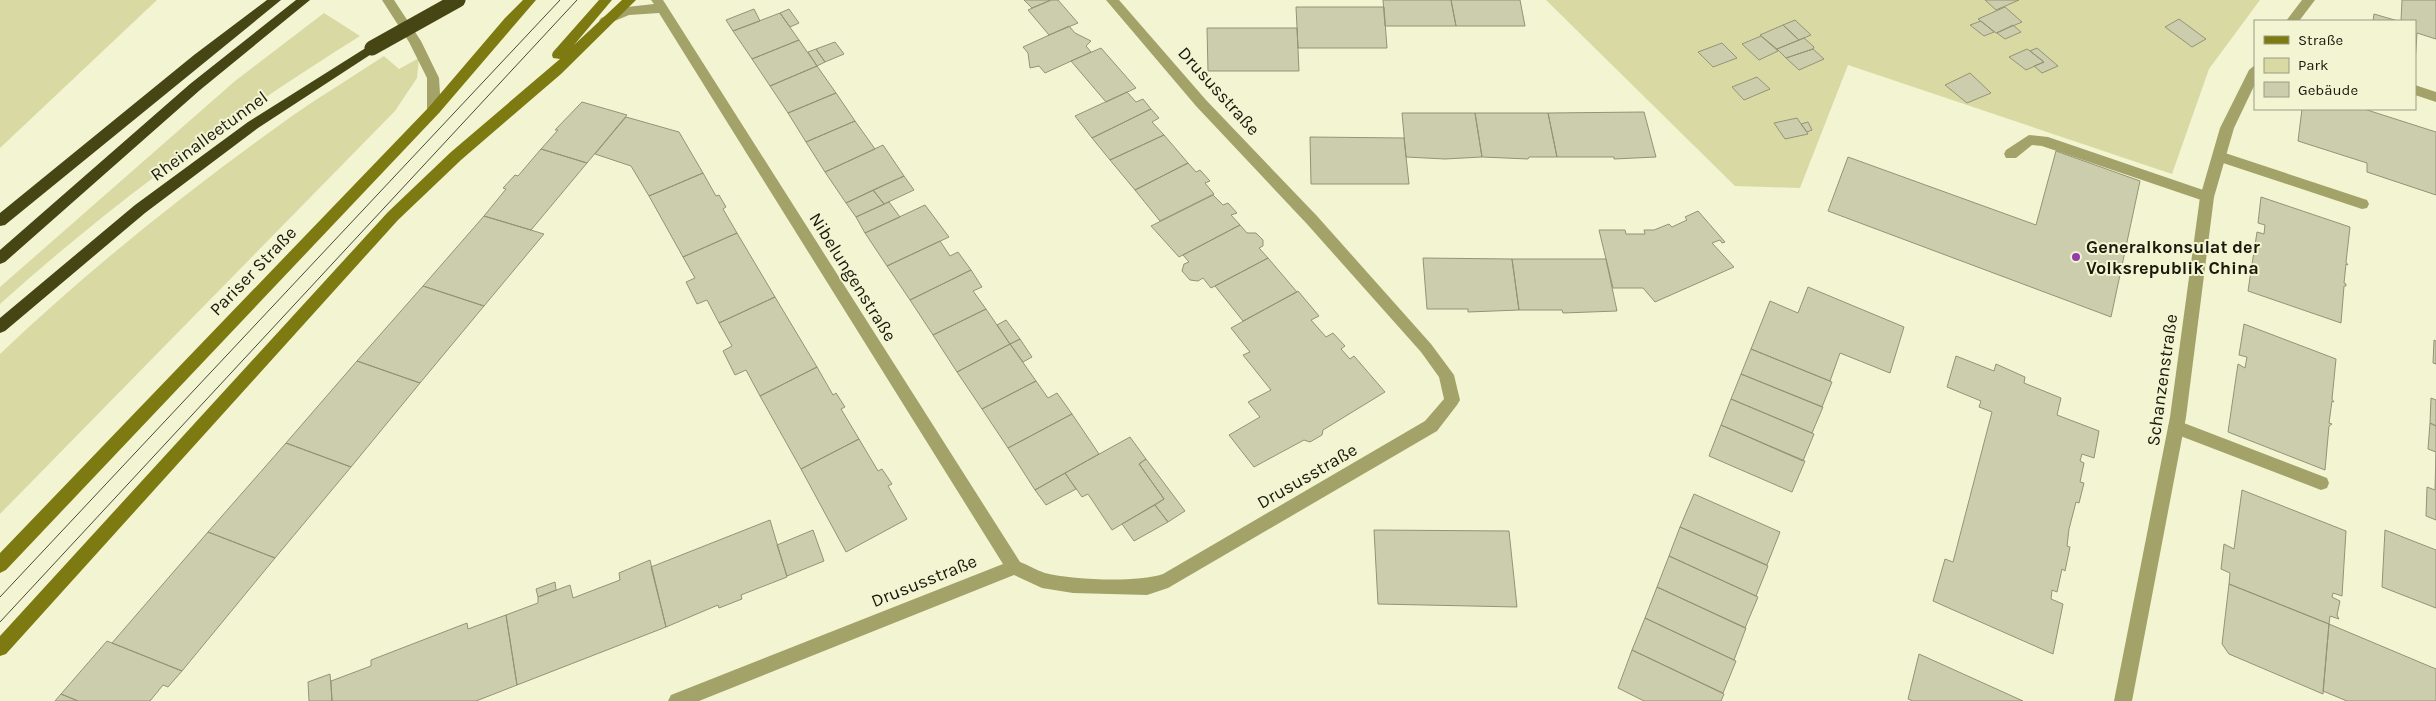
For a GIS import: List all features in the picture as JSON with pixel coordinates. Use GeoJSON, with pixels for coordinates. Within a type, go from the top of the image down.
{"type":"FeatureCollection","features":[{"type":"Feature","properties":{"kind":"highway"},"geometry":{"type":"LineString","coordinates":[[0,221],[199,58],[275,0]]}},
{"type":"Feature","properties":{"kind":"highway"},"geometry":{"type":"LineString","coordinates":[[0,258],[195,87],[304,0]]}},
{"type":"Feature","properties":{"kind":"highway","name":"Rheinalleetunnel"},"geometry":{"type":"LineString","coordinates":[[0,327],[140,209],[254,125],[372,48],[458,0]]}},
{"type":"Feature","properties":{"kind":"main road","name":"Pariser Straße"},"geometry":{"type":"LineString","coordinates":[[0,565],[434,110],[509,21],[530,0]]}},
{"type":"Feature","properties":{"kind":"main road"},"geometry":{"type":"LineString","coordinates":[[523,97],[544,69],[606,0]]}},
{"type":"Feature","properties":{"kind":"main road"},"geometry":{"type":"LineString","coordinates":[[0,648],[393,216],[523,97],[556,71],[605,21],[630,0]]}},
{"type":"Feature","properties":{"kind":"street"},"geometry":{"type":"LineString","coordinates":[[388,0],[415,41],[433,78],[434,110]]}},
{"type":"Feature","properties":{"kind":"street","name":"Drususstraße"},"geometry":{"type":"LineString","coordinates":[[677,701],[1014,567],[1042,580],[1074,585],[1146,587],[1168,580],[1431,426],[1452,400],[1446,375],[1426,348],[1312,220],[1201,103],[1112,0]]}},
{"type":"Feature","properties":{"kind":"street"},"geometry":{"type":"LineString","coordinates":[[2293,20],[2309,0]]}},
{"type":"Feature","properties":{"kind":"street","name":"Nibelungenstraße"},"geometry":{"type":"LineString","coordinates":[[605,21],[627,11],[659,4],[1014,567]]}},
{"type":"Feature","properties":{"kind":"street","name":"Schanzenstraße"},"geometry":{"type":"LineString","coordinates":[[2123,701],[2176,427],[2208,197],[2227,128],[2254,72]]}},
{"type":"Feature","properties":{"kind":"street"},"geometry":{"type":"LineString","coordinates":[[2416,90],[2436,97]]}},
{"type":"Feature","properties":{"kind":"street"},"geometry":{"type":"LineString","coordinates":[[2012,154],[2029,140],[2043,141],[2208,197]]}},
{"type":"Feature","properties":{"kind":"street"},"geometry":{"type":"LineString","coordinates":[[2219,156],[2362,204]]}},
{"type":"Feature","properties":{"kind":"street"},"geometry":{"type":"LineString","coordinates":[[2176,427],[2321,483]]}},
{"type":"Feature","properties":{"kind":"green space"},"geometry":{"type":"Polygon","coordinates":[[[0,0],[157,0],[0,148],[0,0]]]}},
{"type":"Feature","properties":{"kind":"green space"},"geometry":{"type":"Polygon","coordinates":[[[1546,0],[2260,0],[2209,69],[2172,174],[1848,65],[1800,188],[1735,186],[1546,0]]]}},
{"type":"Feature","properties":{"kind":"green space"},"geometry":{"type":"Polygon","coordinates":[[[324,13],[360,36],[266,97],[174,162],[85,231],[0,304],[0,287],[235,81],[324,13]]]}},
{"type":"Feature","properties":{"kind":"green space"},"geometry":{"type":"Polygon","coordinates":[[[384,56],[399,69],[419,58],[417,78],[395,111],[0,514],[0,354],[105,260],[216,172],[292,116],[384,56]]]}},
{"type":"Feature","properties":{"kind":"building"},"geometry":{"type":"Polygon","coordinates":[[[1024,0],[1051,0],[1032,8],[1024,0]]]}},
{"type":"Feature","properties":{"kind":"building"},"geometry":{"type":"Polygon","coordinates":[[[1051,0],[1058,0],[1078,23],[1049,35],[1028,10],[1051,0]]]}},
{"type":"Feature","properties":{"kind":"building"},"geometry":{"type":"Polygon","coordinates":[[[1383,0],[1451,0],[1456,26],[1385,26],[1383,0]]]}},
{"type":"Feature","properties":{"kind":"building"},"geometry":{"type":"Polygon","coordinates":[[[1451,0],[1520,0],[1525,26],[1456,26],[1451,0]]]}},
{"type":"Feature","properties":{"kind":"building"},"geometry":{"type":"Polygon","coordinates":[[[1985,0],[2019,0],[1996,10],[1985,0]]]}},
{"type":"Feature","properties":{"kind":"building"},"geometry":{"type":"Polygon","coordinates":[[[2402,0],[2436,0],[2436,39],[2417,33],[2416,48],[2416,20],[2401,20],[2402,0]]]}},
{"type":"Feature","properties":{"kind":"building"},"geometry":{"type":"Polygon","coordinates":[[[1296,7],[1384,7],[1387,48],[1298,48],[1296,7]]]}},
{"type":"Feature","properties":{"kind":"building"},"geometry":{"type":"Polygon","coordinates":[[[2005,7],[2022,22],[1996,33],[1978,19],[2005,7]]]}},
{"type":"Feature","properties":{"kind":"building"},"geometry":{"type":"Polygon","coordinates":[[[754,9],[760,21],[733,31],[726,20],[754,9]]]}},
{"type":"Feature","properties":{"kind":"building"},"geometry":{"type":"Polygon","coordinates":[[[789,9],[799,23],[790,27],[780,13],[789,9]]]}},
{"type":"Feature","properties":{"kind":"building"},"geometry":{"type":"Polygon","coordinates":[[[780,13],[799,40],[752,59],[733,31],[780,13]]]}},
{"type":"Feature","properties":{"kind":"building"},"geometry":{"type":"Polygon","coordinates":[[[2374,14],[2395,20],[2373,20],[2374,14]]]}},
{"type":"Feature","properties":{"kind":"building"},"geometry":{"type":"Polygon","coordinates":[[[2179,19],[2206,39],[2192,47],[2165,27],[2179,19]]]}},
{"type":"Feature","properties":{"kind":"building"},"geometry":{"type":"Polygon","coordinates":[[[1795,20],[1811,35],[1799,40],[1783,25],[1795,20]]]}},
{"type":"Feature","properties":{"kind":"building"},"geometry":{"type":"Polygon","coordinates":[[[1981,21],[1994,32],[1984,36],[1970,25],[1981,21]]]}},
{"type":"Feature","properties":{"kind":"building"},"geometry":{"type":"Polygon","coordinates":[[[1783,25],[1799,40],[1777,49],[1760,35],[1783,25]]]}},
{"type":"Feature","properties":{"kind":"building"},"geometry":{"type":"Polygon","coordinates":[[[2013,25],[2021,32],[2005,39],[1997,33],[2013,25]]]}},
{"type":"Feature","properties":{"kind":"building"},"geometry":{"type":"Polygon","coordinates":[[[1069,26],[1075,33],[1091,41],[1086,46],[1091,52],[1045,73],[1039,66],[1030,68],[1028,53],[1023,47],[1069,26]]]}},
{"type":"Feature","properties":{"kind":"building"},"geometry":{"type":"Polygon","coordinates":[[[1207,28],[1297,28],[1299,71],[1208,71],[1207,28]]]}},
{"type":"Feature","properties":{"kind":"building"},"geometry":{"type":"Polygon","coordinates":[[[1761,36],[1778,51],[1759,60],[1742,44],[1761,36]]]}},
{"type":"Feature","properties":{"kind":"building"},"geometry":{"type":"Polygon","coordinates":[[[1804,38],[1814,47],[1813,49],[1786,58],[1777,49],[1804,38]]]}},
{"type":"Feature","properties":{"kind":"building"},"geometry":{"type":"Polygon","coordinates":[[[799,40],[817,66],[770,86],[752,59],[799,40]]]}},
{"type":"Feature","properties":{"kind":"building"},"geometry":{"type":"Polygon","coordinates":[[[835,42],[844,54],[825,62],[816,49],[835,42]]]}},
{"type":"Feature","properties":{"kind":"building"},"geometry":{"type":"Polygon","coordinates":[[[1722,43],[1737,58],[1713,67],[1698,52],[1722,43]]]}},
{"type":"Feature","properties":{"kind":"building"},"geometry":{"type":"Polygon","coordinates":[[[1101,48],[1136,88],[1106,102],[1071,61],[1101,48]]]}},
{"type":"Feature","properties":{"kind":"building"},"geometry":{"type":"Polygon","coordinates":[[[2037,48],[2058,66],[2042,73],[2034,66],[2044,62],[2030,51],[2037,48]]]}},
{"type":"Feature","properties":{"kind":"building"},"geometry":{"type":"Polygon","coordinates":[[[816,49],[825,62],[817,66],[808,52],[816,49]]]}},
{"type":"Feature","properties":{"kind":"building"},"geometry":{"type":"Polygon","coordinates":[[[1813,49],[1824,59],[1799,70],[1786,58],[1813,49]]]}},
{"type":"Feature","properties":{"kind":"building"},"geometry":{"type":"Polygon","coordinates":[[[2027,49],[2044,62],[2026,70],[2009,57],[2027,49]]]}},
{"type":"Feature","properties":{"kind":"building"},"geometry":{"type":"Polygon","coordinates":[[[817,66],[836,93],[788,113],[770,86],[817,66]]]}},
{"type":"Feature","properties":{"kind":"building"},"geometry":{"type":"Polygon","coordinates":[[[1970,73],[1991,93],[1967,103],[1945,85],[1970,73]]]}},
{"type":"Feature","properties":{"kind":"building"},"geometry":{"type":"Polygon","coordinates":[[[1757,77],[1770,89],[1744,100],[1732,87],[1757,77]]]}},
{"type":"Feature","properties":{"kind":"building"},"geometry":{"type":"Polygon","coordinates":[[[1127,92],[1136,102],[1143,99],[1151,109],[1092,138],[1075,116],[1127,92]]]}},
{"type":"Feature","properties":{"kind":"building"},"geometry":{"type":"Polygon","coordinates":[[[836,93],[855,121],[806,142],[788,113],[836,93]]]}},
{"type":"Feature","properties":{"kind":"building"},"geometry":{"type":"Polygon","coordinates":[[[582,102],[627,115],[587,163],[541,149],[558,130],[555,130],[582,102]]]}},
{"type":"Feature","properties":{"kind":"building"},"geometry":{"type":"Polygon","coordinates":[[[1151,109],[1159,118],[1152,122],[1164,135],[1110,160],[1092,138],[1151,109]]]}},
{"type":"Feature","properties":{"kind":"building"},"geometry":{"type":"Polygon","coordinates":[[[2302,110],[2367,110],[2436,132],[2436,195],[2367,172],[2367,163],[2298,141],[2302,110]]]}},
{"type":"Feature","properties":{"kind":"building"},"geometry":{"type":"Polygon","coordinates":[[[1644,112],[1656,157],[1614,159],[1614,157],[1557,157],[1548,113],[1644,112]]]}},
{"type":"Feature","properties":{"kind":"building"},"geometry":{"type":"Polygon","coordinates":[[[1402,113],[1475,113],[1482,157],[1445,159],[1406,157],[1402,113]]]}},
{"type":"Feature","properties":{"kind":"building"},"geometry":{"type":"Polygon","coordinates":[[[1475,113],[1548,113],[1557,157],[1529,157],[1528,159],[1482,157],[1475,113]]]}},
{"type":"Feature","properties":{"kind":"building"},"geometry":{"type":"Polygon","coordinates":[[[626,117],[679,132],[703,173],[649,196],[631,166],[595,154],[626,117]]]}},
{"type":"Feature","properties":{"kind":"building"},"geometry":{"type":"Polygon","coordinates":[[[1797,118],[1808,134],[1785,139],[1774,123],[1797,118]]]}},
{"type":"Feature","properties":{"kind":"building"},"geometry":{"type":"Polygon","coordinates":[[[855,121],[875,149],[825,172],[806,142],[855,121]]]}},
{"type":"Feature","properties":{"kind":"building"},"geometry":{"type":"Polygon","coordinates":[[[1808,122],[1812,130],[1807,132],[1801,124],[1808,122]]]}},
{"type":"Feature","properties":{"kind":"building"},"geometry":{"type":"Polygon","coordinates":[[[1164,135],[1188,163],[1135,190],[1110,160],[1164,135]]]}},
{"type":"Feature","properties":{"kind":"building"},"geometry":{"type":"Polygon","coordinates":[[[1310,137],[1404,138],[1409,184],[1311,184],[1310,137]]]}},
{"type":"Feature","properties":{"kind":"building"},"geometry":{"type":"Polygon","coordinates":[[[883,145],[904,176],[846,203],[825,172],[883,145]]]}},
{"type":"Feature","properties":{"kind":"building"},"geometry":{"type":"Polygon","coordinates":[[[541,149],[587,163],[531,230],[484,216],[506,189],[503,188],[515,175],[518,176],[541,149]]]}},
{"type":"Feature","properties":{"kind":"building"},"geometry":{"type":"Polygon","coordinates":[[[2056,151],[2140,181],[2111,317],[1828,211],[1848,157],[2036,225],[2056,151]]]}},
{"type":"Feature","properties":{"kind":"building"},"geometry":{"type":"Polygon","coordinates":[[[1188,163],[1196,172],[1200,170],[1210,181],[1205,183],[1214,194],[1160,221],[1135,190],[1188,163]]]}},
{"type":"Feature","properties":{"kind":"building"},"geometry":{"type":"Polygon","coordinates":[[[703,173],[716,196],[719,195],[726,207],[723,209],[737,233],[683,257],[649,196],[703,173]]]}},
{"type":"Feature","properties":{"kind":"building"},"geometry":{"type":"Polygon","coordinates":[[[904,176],[914,190],[884,204],[873,190],[904,176]]]}},
{"type":"Feature","properties":{"kind":"building"},"geometry":{"type":"Polygon","coordinates":[[[873,190],[884,204],[856,217],[846,203],[873,190]]]}},
{"type":"Feature","properties":{"kind":"building"},"geometry":{"type":"Polygon","coordinates":[[[1213,195],[1223,205],[1228,203],[1237,213],[1231,215],[1240,225],[1179,257],[1151,226],[1213,195]]]}},
{"type":"Feature","properties":{"kind":"building"},"geometry":{"type":"Polygon","coordinates":[[[2261,197],[2350,227],[2346,262],[2348,265],[2346,264],[2344,283],[2346,286],[2344,286],[2341,323],[2248,291],[2257,232],[2264,234],[2265,225],[2258,223],[2261,197]]]}},
{"type":"Feature","properties":{"kind":"building"},"geometry":{"type":"Polygon","coordinates":[[[889,202],[900,217],[865,233],[856,217],[889,202]]]}},
{"type":"Feature","properties":{"kind":"building"},"geometry":{"type":"Polygon","coordinates":[[[925,205],[949,237],[887,266],[865,233],[925,205]]]}},
{"type":"Feature","properties":{"kind":"building"},"geometry":{"type":"Polygon","coordinates":[[[1698,211],[1725,242],[1722,243],[1720,240],[1712,243],[1734,267],[1655,302],[1643,288],[1613,288],[1599,230],[1625,230],[1626,234],[1645,234],[1644,230],[1654,230],[1669,224],[1672,227],[1687,220],[1685,217],[1698,211]]]}},
{"type":"Feature","properties":{"kind":"building"},"geometry":{"type":"Polygon","coordinates":[[[484,216],[544,234],[484,306],[423,286],[484,216]]]}},
{"type":"Feature","properties":{"kind":"building"},"geometry":{"type":"Polygon","coordinates":[[[1240,225],[1247,233],[1256,233],[1263,240],[1263,246],[1259,248],[1268,258],[1211,288],[1203,278],[1198,281],[1190,280],[1182,271],[1184,264],[1189,262],[1183,255],[1240,225]]]}},
{"type":"Feature","properties":{"kind":"building"},"geometry":{"type":"Polygon","coordinates":[[[737,233],[775,297],[719,323],[707,300],[697,304],[686,282],[695,278],[683,257],[737,233]]]}},
{"type":"Feature","properties":{"kind":"building"},"geometry":{"type":"Polygon","coordinates":[[[940,241],[950,256],[958,252],[971,270],[910,300],[887,266],[940,241]]]}},
{"type":"Feature","properties":{"kind":"building"},"geometry":{"type":"Polygon","coordinates":[[[1268,258],[1297,292],[1243,321],[1215,286],[1268,258]]]}},
{"type":"Feature","properties":{"kind":"building"},"geometry":{"type":"Polygon","coordinates":[[[1423,258],[1512,259],[1519,310],[1468,312],[1468,309],[1427,309],[1423,258]]]}},
{"type":"Feature","properties":{"kind":"building"},"geometry":{"type":"Polygon","coordinates":[[[1512,259],[1606,259],[1617,311],[1563,313],[1562,310],[1519,310],[1512,259]]]}},
{"type":"Feature","properties":{"kind":"building"},"geometry":{"type":"Polygon","coordinates":[[[971,270],[982,287],[973,291],[986,309],[933,335],[910,300],[971,270]]]}},
{"type":"Feature","properties":{"kind":"building"},"geometry":{"type":"Polygon","coordinates":[[[423,286],[484,306],[420,383],[357,361],[423,286]]]}},
{"type":"Feature","properties":{"kind":"building"},"geometry":{"type":"Polygon","coordinates":[[[1808,287],[1904,327],[1890,373],[1840,353],[1830,381],[1751,349],[1770,301],[1798,313],[1808,287]]]}},
{"type":"Feature","properties":{"kind":"building"},"geometry":{"type":"Polygon","coordinates":[[[1298,291],[1319,316],[1311,320],[1326,337],[1333,333],[1345,346],[1341,349],[1350,359],[1354,356],[1385,392],[1323,430],[1322,435],[1310,442],[1304,440],[1254,467],[1229,435],[1260,417],[1248,402],[1271,390],[1243,355],[1250,352],[1231,328],[1298,291]]]}},
{"type":"Feature","properties":{"kind":"building"},"geometry":{"type":"Polygon","coordinates":[[[775,297],[817,367],[760,396],[746,370],[735,375],[723,351],[732,346],[719,323],[775,297]]]}},
{"type":"Feature","properties":{"kind":"building"},"geometry":{"type":"Polygon","coordinates":[[[986,309],[1010,344],[957,372],[933,335],[986,309]]]}},
{"type":"Feature","properties":{"kind":"building"},"geometry":{"type":"Polygon","coordinates":[[[1006,320],[1020,339],[1010,344],[997,325],[1006,320]]]}},
{"type":"Feature","properties":{"kind":"building"},"geometry":{"type":"Polygon","coordinates":[[[2244,324],[2336,359],[2332,399],[2334,402],[2332,401],[2329,423],[2332,424],[2329,426],[2325,470],[2228,432],[2238,364],[2245,368],[2247,357],[2239,355],[2244,324]]]}},
{"type":"Feature","properties":{"kind":"building"},"geometry":{"type":"Polygon","coordinates":[[[1020,339],[1032,357],[1023,362],[1010,344],[1020,339]]]}},
{"type":"Feature","properties":{"kind":"building"},"geometry":{"type":"Polygon","coordinates":[[[2434,340],[2436,341],[2436,364],[2433,363],[2434,340]]]}},
{"type":"Feature","properties":{"kind":"building"},"geometry":{"type":"Polygon","coordinates":[[[1010,344],[1036,381],[982,409],[957,372],[1010,344]]]}},
{"type":"Feature","properties":{"kind":"building"},"geometry":{"type":"Polygon","coordinates":[[[1751,349],[1832,382],[1822,407],[1741,374],[1751,349]]]}},
{"type":"Feature","properties":{"kind":"building"},"geometry":{"type":"Polygon","coordinates":[[[1956,356],[1994,371],[1996,364],[2025,377],[2024,383],[2061,398],[2057,415],[2099,431],[2094,458],[2082,454],[2080,461],[2084,463],[2080,482],[2084,483],[2079,503],[2076,502],[2069,529],[2067,546],[2070,547],[2065,571],[2062,569],[2057,592],[2052,590],[2051,599],[2063,604],[2053,654],[1933,601],[1945,559],[1953,562],[1992,412],[1979,407],[1981,401],[1947,387],[1956,356]]]}},
{"type":"Feature","properties":{"kind":"building"},"geometry":{"type":"Polygon","coordinates":[[[357,361],[420,383],[351,467],[286,443],[357,361]]]}},
{"type":"Feature","properties":{"kind":"building"},"geometry":{"type":"Polygon","coordinates":[[[817,367],[833,395],[836,393],[845,407],[841,409],[859,439],[801,469],[760,396],[817,367]]]}},
{"type":"Feature","properties":{"kind":"building"},"geometry":{"type":"Polygon","coordinates":[[[1741,374],[1823,407],[1812,433],[1731,399],[1741,374]]]}},
{"type":"Feature","properties":{"kind":"building"},"geometry":{"type":"Polygon","coordinates":[[[1036,381],[1048,398],[1057,393],[1072,414],[1008,448],[982,409],[1036,381]]]}},
{"type":"Feature","properties":{"kind":"building"},"geometry":{"type":"Polygon","coordinates":[[[2431,398],[2436,400],[2436,426],[2430,423],[2431,398]]]}},
{"type":"Feature","properties":{"kind":"building"},"geometry":{"type":"Polygon","coordinates":[[[1731,399],[1814,434],[1803,461],[1721,425],[1731,399]]]}},
{"type":"Feature","properties":{"kind":"building"},"geometry":{"type":"Polygon","coordinates":[[[1072,414],[1099,454],[1035,490],[1008,448],[1072,414]]]}},
{"type":"Feature","properties":{"kind":"building"},"geometry":{"type":"Polygon","coordinates":[[[2430,423],[2436,426],[2436,452],[2428,449],[2430,423]]]}},
{"type":"Feature","properties":{"kind":"building"},"geometry":{"type":"Polygon","coordinates":[[[1721,425],[1805,461],[1792,492],[1709,456],[1721,425]]]}},
{"type":"Feature","properties":{"kind":"building"},"geometry":{"type":"Polygon","coordinates":[[[1130,437],[1146,459],[1139,464],[1164,499],[1112,530],[1088,494],[1082,497],[1065,473],[1130,437]]]}},
{"type":"Feature","properties":{"kind":"building"},"geometry":{"type":"Polygon","coordinates":[[[859,439],[878,471],[882,469],[892,484],[888,486],[907,519],[846,552],[801,469],[859,439]]]}},
{"type":"Feature","properties":{"kind":"building"},"geometry":{"type":"Polygon","coordinates":[[[286,443],[351,467],[275,558],[208,532],[286,443]]]}},
{"type":"Feature","properties":{"kind":"building"},"geometry":{"type":"Polygon","coordinates":[[[2436,452],[2436,520],[2426,516],[2427,487],[2435,490],[2436,452]]]}},
{"type":"Feature","properties":{"kind":"building"},"geometry":{"type":"Polygon","coordinates":[[[1146,459],[1185,511],[1168,522],[1155,505],[1164,499],[1139,464],[1146,459]]]}},
{"type":"Feature","properties":{"kind":"building"},"geometry":{"type":"Polygon","coordinates":[[[1065,473],[1076,489],[1046,505],[1035,490],[1065,473]]]}},
{"type":"Feature","properties":{"kind":"building"},"geometry":{"type":"Polygon","coordinates":[[[2242,490],[2346,531],[2342,596],[2333,593],[2332,597],[2340,601],[2337,615],[2339,619],[2330,616],[2329,624],[2229,584],[2230,573],[2221,569],[2224,544],[2234,549],[2242,490]]]}},
{"type":"Feature","properties":{"kind":"building"},"geometry":{"type":"Polygon","coordinates":[[[1694,494],[1780,532],[1767,565],[1680,527],[1694,494]]]}},
{"type":"Feature","properties":{"kind":"building"},"geometry":{"type":"Polygon","coordinates":[[[1155,505],[1168,522],[1134,541],[1122,524],[1155,505]]]}},
{"type":"Feature","properties":{"kind":"building"},"geometry":{"type":"Polygon","coordinates":[[[770,520],[787,577],[741,595],[742,599],[719,608],[718,605],[666,627],[651,567],[770,520]]]}},
{"type":"Feature","properties":{"kind":"building"},"geometry":{"type":"Polygon","coordinates":[[[1680,527],[1768,566],[1756,596],[1669,556],[1680,527]]]}},
{"type":"Feature","properties":{"kind":"building"},"geometry":{"type":"Polygon","coordinates":[[[813,530],[824,561],[787,576],[777,545],[813,530]]]}},
{"type":"Feature","properties":{"kind":"building"},"geometry":{"type":"Polygon","coordinates":[[[1374,530],[1509,531],[1517,607],[1378,604],[1374,530]]]}},
{"type":"Feature","properties":{"kind":"building"},"geometry":{"type":"Polygon","coordinates":[[[2385,530],[2436,550],[2436,608],[2382,587],[2385,530]]]}},
{"type":"Feature","properties":{"kind":"building"},"geometry":{"type":"Polygon","coordinates":[[[208,532],[275,558],[182,671],[112,643],[208,532]]]}},
{"type":"Feature","properties":{"kind":"building"},"geometry":{"type":"Polygon","coordinates":[[[1669,556],[1758,597],[1745,628],[1657,587],[1669,556]]]}},
{"type":"Feature","properties":{"kind":"building"},"geometry":{"type":"Polygon","coordinates":[[[650,560],[666,627],[517,685],[506,615],[538,603],[538,597],[570,585],[573,598],[620,580],[619,573],[650,560]]]}},
{"type":"Feature","properties":{"kind":"building"},"geometry":{"type":"Polygon","coordinates":[[[555,582],[556,590],[538,597],[536,589],[555,582]]]}},
{"type":"Feature","properties":{"kind":"building"},"geometry":{"type":"Polygon","coordinates":[[[2229,584],[2329,624],[2323,694],[2229,654],[2222,644],[2229,584]]]}},
{"type":"Feature","properties":{"kind":"building"},"geometry":{"type":"Polygon","coordinates":[[[1657,587],[1746,628],[1734,660],[1645,618],[1657,587]]]}},
{"type":"Feature","properties":{"kind":"building"},"geometry":{"type":"Polygon","coordinates":[[[506,615],[517,685],[476,701],[332,701],[331,681],[371,666],[371,660],[467,623],[468,629],[506,615]]]}},
{"type":"Feature","properties":{"kind":"building"},"geometry":{"type":"Polygon","coordinates":[[[1645,618],[1736,661],[1723,693],[1632,650],[1645,618]]]}},
{"type":"Feature","properties":{"kind":"building"},"geometry":{"type":"Polygon","coordinates":[[[2329,624],[2436,669],[2436,701],[2347,701],[2323,691],[2329,624]]]}},
{"type":"Feature","properties":{"kind":"building"},"geometry":{"type":"Polygon","coordinates":[[[107,641],[182,671],[168,687],[163,685],[150,701],[78,701],[61,694],[107,641]]]}},
{"type":"Feature","properties":{"kind":"building"},"geometry":{"type":"Polygon","coordinates":[[[1632,650],[1724,694],[1721,701],[1644,701],[1618,688],[1632,650]]]}},
{"type":"Feature","properties":{"kind":"building"},"geometry":{"type":"Polygon","coordinates":[[[1919,654],[2023,701],[1913,701],[1908,699],[1919,654]]]}},
{"type":"Feature","properties":{"kind":"building"},"geometry":{"type":"Polygon","coordinates":[[[330,674],[332,701],[309,701],[308,682],[330,674]]]}},
{"type":"Feature","properties":{"kind":"building"},"geometry":{"type":"Polygon","coordinates":[[[61,694],[78,701],[55,701],[61,694]]]}},
{"type":"Feature","properties":{"kind":"tram line"},"geometry":{"type":"LineString","coordinates":[[0,597],[560,0]]}},
{"type":"Feature","properties":{"kind":"tram line"},"geometry":{"type":"LineString","coordinates":[[0,622],[577,0]]}},
{"type":"Feature","properties":{"kind":"place","name":"Generalkonsulat der Volksrepublik China"},"geometry":{"type":"Point","coordinates":[2076,257]}}]}
